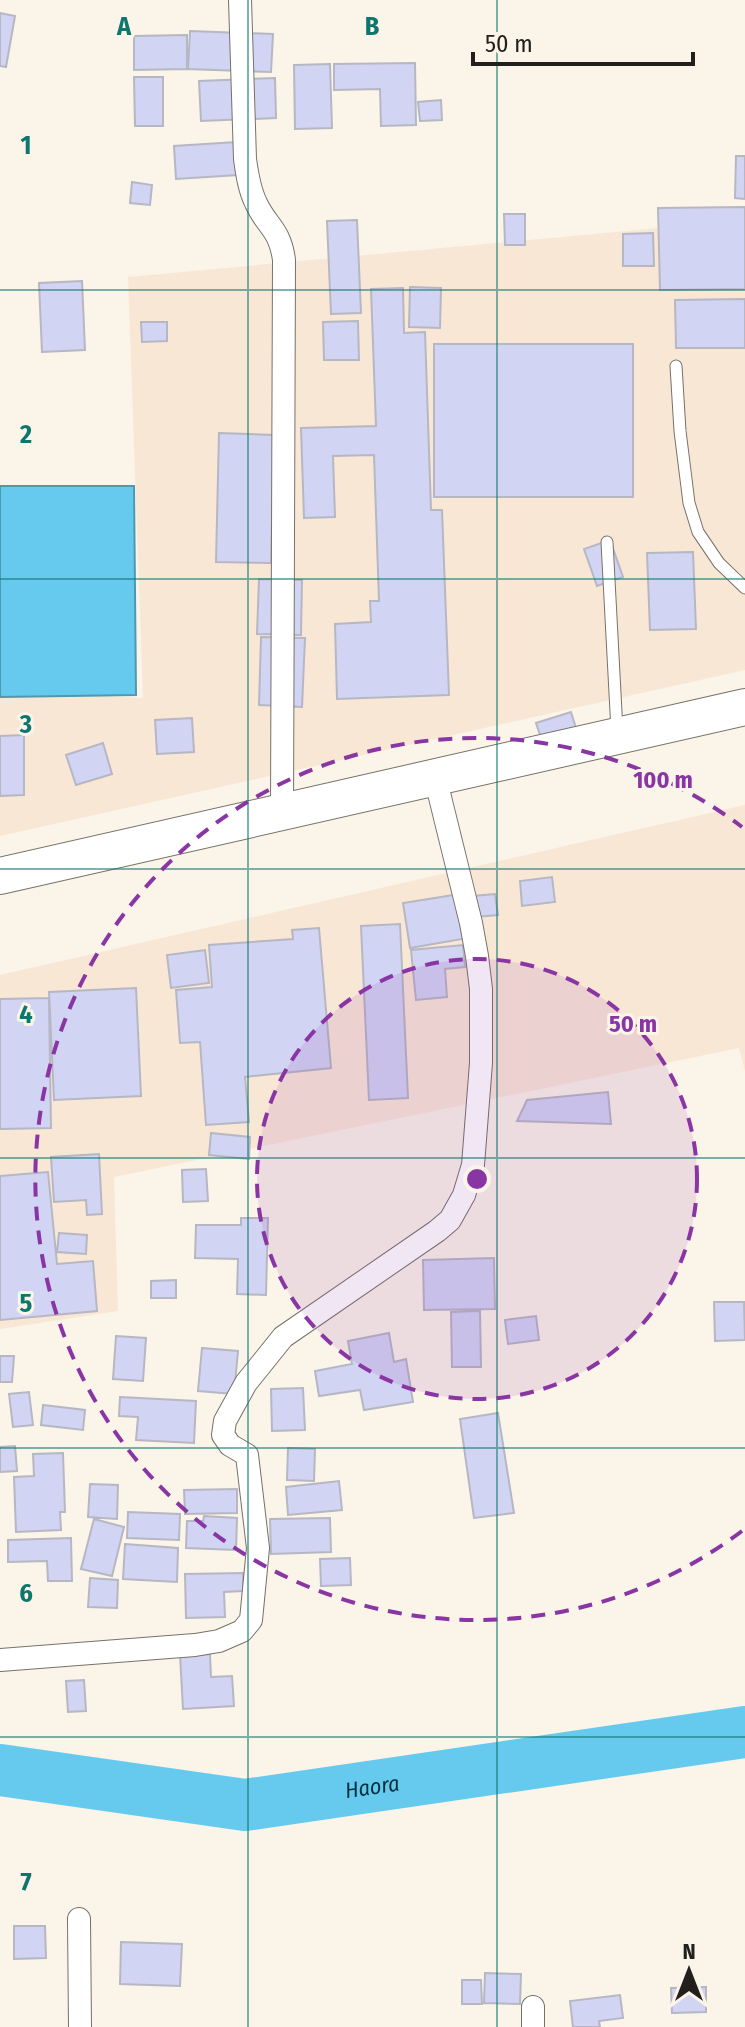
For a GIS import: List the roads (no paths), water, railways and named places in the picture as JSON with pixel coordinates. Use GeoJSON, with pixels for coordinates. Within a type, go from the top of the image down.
{"type":"FeatureCollection","features":[{"type":"Feature","properties":{"kind":"main road"},"geometry":{"type":"LineString","coordinates":[[0,876],[745,707]]}},
{"type":"Feature","properties":{"kind":"street"},"geometry":{"type":"LineString","coordinates":[[240,0],[245,159],[256,203],[278,235],[284,260],[282,812]]}},
{"type":"Feature","properties":{"kind":"street"},"geometry":{"type":"LineString","coordinates":[[0,1660],[195,1645],[219,1641],[242,1631],[251,1620],[258,1548],[247,1455],[230,1445],[223,1435],[225,1421],[246,1383],[283,1337],[437,1231],[450,1220],[464,1195],[473,1165],[481,1063],[481,989],[471,923],[435,777]]}},
{"type":"Feature","properties":{"kind":"street"},"geometry":{"type":"LineString","coordinates":[[79,1919],[80,2027]]}},
{"type":"Feature","properties":{"kind":"lane"},"geometry":{"type":"LineString","coordinates":[[676,366],[689,503],[698,532],[719,563],[745,588]]}},
{"type":"Feature","properties":{"kind":"lane"},"geometry":{"type":"LineString","coordinates":[[607,542],[618,735]]}},
{"type":"Feature","properties":{"kind":"water"},"geometry":{"type":"Polygon","coordinates":[[[0,486],[134,486],[136,695],[0,697],[0,486]]]}},
{"type":"Feature","properties":{"kind":"waterway","name":"Haora"},"geometry":{"type":"LineString","coordinates":[[0,1770],[245,1805],[745,1732]]}}]}
